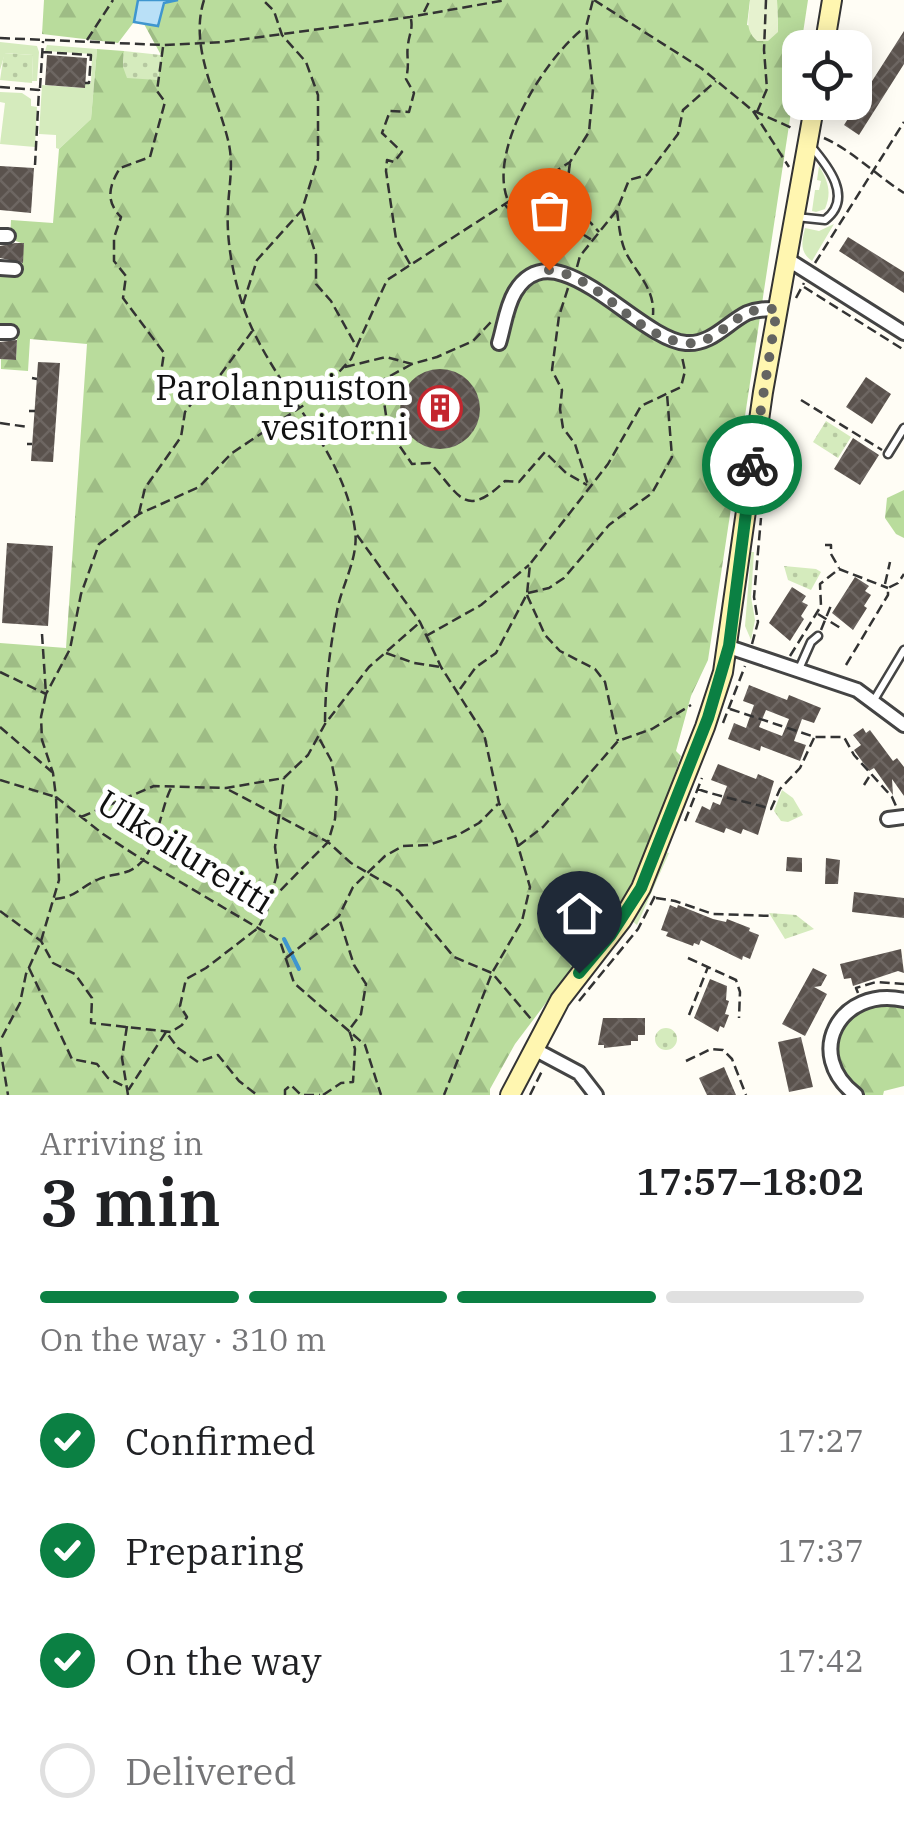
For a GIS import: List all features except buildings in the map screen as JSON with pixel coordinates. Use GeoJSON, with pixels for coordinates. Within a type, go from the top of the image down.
{"type":"FeatureCollection","features":[{"type":"Feature","properties":{"kind":"street"},"geometry":{"type":"LineString","coordinates":[[827,30],[832,0]]}},
{"type":"Feature","properties":{"kind":"street"},"geometry":{"type":"LineString","coordinates":[[510,1095],[568,988],[610,936],[641,888],[705,727],[729,646],[777,309],[794,216],[816,140],[815,120]]}},
{"type":"Feature","properties":{"kind":"street"},"geometry":{"type":"LineString","coordinates":[[786,259],[806,280],[904,332]]}},
{"type":"Feature","properties":{"kind":"street"},"geometry":{"type":"LineString","coordinates":[[0,268],[15,270]]}},
{"type":"Feature","properties":{"kind":"street"},"geometry":{"type":"LineString","coordinates":[[499,343],[516,290],[531,276],[549,270],[574,278],[652,330],[680,342],[703,341],[751,311],[777,309]]}},
{"type":"Feature","properties":{"kind":"street"},"geometry":{"type":"LineString","coordinates":[[729,646],[846,685],[874,700],[904,725]]}},
{"type":"Feature","properties":{"kind":"street"},"geometry":{"type":"LineString","coordinates":[[856,1095],[837,1076],[830,1049],[842,1018],[861,1002],[883,996],[904,1000]]}},
{"type":"Feature","properties":{"kind":"street"},"geometry":{"type":"LineString","coordinates":[[534,1049],[579,1073],[596,1095]]}},
{"type":"Feature","properties":{"kind":"lane"},"geometry":{"type":"LineString","coordinates":[[794,216],[825,220],[836,210],[838,200],[832,176],[816,140]]}},
{"type":"Feature","properties":{"kind":"lane"},"geometry":{"type":"LineString","coordinates":[[888,454],[904,428]]}},
{"type":"Feature","properties":{"kind":"lane"},"geometry":{"type":"LineString","coordinates":[[799,668],[818,636]]}},
{"type":"Feature","properties":{"kind":"lane"},"geometry":{"type":"LineString","coordinates":[[874,700],[904,650]]}},
{"type":"Feature","properties":{"kind":"path"},"geometry":{"type":"LineString","coordinates":[[87,40],[113,0]]}},
{"type":"Feature","properties":{"kind":"path"},"geometry":{"type":"LineString","coordinates":[[204,0],[198,18],[208,84],[228,141],[232,261],[243,305],[266,358],[300,407],[346,488],[356,533],[349,579],[338,604],[325,724]]}},
{"type":"Feature","properties":{"kind":"path"},"geometry":{"type":"LineString","coordinates":[[243,305],[256,260],[302,210],[318,159],[318,95],[306,62],[282,35],[274,11],[263,0]]}},
{"type":"Feature","properties":{"kind":"path"},"geometry":{"type":"LineString","coordinates":[[423,15],[430,0]]}},
{"type":"Feature","properties":{"kind":"path"},"geometry":{"type":"LineString","coordinates":[[0,38],[163,45],[282,35],[506,0]]}},
{"type":"Feature","properties":{"kind":"path"},"geometry":{"type":"LineString","coordinates":[[598,232],[566,187],[570,162],[589,132],[593,89],[586,27],[594,0],[754,111],[792,128]]}},
{"type":"Feature","properties":{"kind":"path"},"geometry":{"type":"LineString","coordinates":[[754,111],[766,89],[766,0]]}},
{"type":"Feature","properties":{"kind":"path"},"geometry":{"type":"LineString","coordinates":[[410,17],[412,27],[406,48],[410,62],[406,79],[414,93],[410,112],[390,110],[382,133],[402,152],[394,162],[386,160],[386,171],[396,239],[410,265]]}},
{"type":"Feature","properties":{"kind":"path"},"geometry":{"type":"LineString","coordinates":[[586,27],[547,66],[511,138],[501,171],[506,203],[527,229],[571,228],[594,240]]}},
{"type":"Feature","properties":{"kind":"path"},"geometry":{"type":"LineString","coordinates":[[35,165],[43,41]]}},
{"type":"Feature","properties":{"kind":"path"},"geometry":{"type":"LineString","coordinates":[[163,45],[156,91],[165,102],[150,157],[120,168],[110,186],[111,207],[121,217],[114,238],[114,261],[126,276],[123,298],[164,353],[161,373],[172,386],[194,389],[213,385]]}},
{"type":"Feature","properties":{"kind":"path"},"geometry":{"type":"LineString","coordinates":[[42,52],[91,55],[89,83],[85,82]]}},
{"type":"Feature","properties":{"kind":"path"},"geometry":{"type":"LineString","coordinates":[[588,485],[575,444],[564,428],[562,390],[552,370],[564,297],[580,256],[617,210],[629,180],[648,175],[678,134],[682,110],[716,81]]}},
{"type":"Feature","properties":{"kind":"path"},"geometry":{"type":"LineString","coordinates":[[0,87],[40,90]]}},
{"type":"Feature","properties":{"kind":"path"},"geometry":{"type":"LineString","coordinates":[[754,111],[790,170]]}},
{"type":"Feature","properties":{"kind":"path"},"geometry":{"type":"LineString","coordinates":[[904,122],[806,280],[904,350]]}},
{"type":"Feature","properties":{"kind":"path"},"geometry":{"type":"LineString","coordinates":[[816,140],[844,148],[904,193]]}},
{"type":"Feature","properties":{"kind":"path","name":"Ulkoilureitti"},"geometry":{"type":"LineString","coordinates":[[8,1095],[0,1044],[20,1003],[60,880],[56,797],[42,740],[41,717],[46,694],[70,649],[81,594],[99,544],[139,514],[199,487],[232,453],[316,397],[351,359],[386,280],[570,162]]}},
{"type":"Feature","properties":{"kind":"path"},"geometry":{"type":"LineString","coordinates":[[302,210],[316,255],[316,284],[331,301],[356,347]]}},
{"type":"Feature","properties":{"kind":"path"},"geometry":{"type":"LineString","coordinates":[[617,210],[627,254],[645,279],[654,306],[652,330]]}},
{"type":"Feature","properties":{"kind":"path"},"geometry":{"type":"LineString","coordinates":[[506,315],[486,324],[473,341],[412,364],[381,382],[388,430],[412,464],[430,463],[460,500],[474,503],[490,496],[505,481],[520,482],[544,452],[566,473],[588,485]]}},
{"type":"Feature","properties":{"kind":"path"},"geometry":{"type":"LineString","coordinates":[[139,514],[145,488],[181,437],[185,412],[213,385],[253,330]]}},
{"type":"Feature","properties":{"kind":"path"},"geometry":{"type":"LineString","coordinates":[[426,636],[481,604],[530,564],[608,464],[640,406],[681,387],[684,371],[680,342]]}},
{"type":"Feature","properties":{"kind":"path"},"geometry":{"type":"LineString","coordinates":[[341,368],[386,357],[412,364]]}},
{"type":"Feature","properties":{"kind":"path"},"geometry":{"type":"LineString","coordinates":[[527,594],[549,588],[564,578],[609,525],[652,493],[672,457],[667,394]]}},
{"type":"Feature","properties":{"kind":"path"},"geometry":{"type":"LineString","coordinates":[[801,400],[888,454]]}},
{"type":"Feature","properties":{"kind":"path"},"geometry":{"type":"LineString","coordinates":[[0,422],[28,427]]}},
{"type":"Feature","properties":{"kind":"path"},"geometry":{"type":"LineString","coordinates":[[356,533],[420,622],[441,667],[484,734],[499,803],[530,886],[522,921],[492,973],[444,1095]]}},
{"type":"Feature","properties":{"kind":"path"},"geometry":{"type":"LineString","coordinates":[[825,546],[831,546],[839,569],[886,586],[898,583],[904,574]]}},
{"type":"Feature","properties":{"kind":"path"},"geometry":{"type":"LineString","coordinates":[[846,666],[888,595],[890,562]]}},
{"type":"Feature","properties":{"kind":"path"},"geometry":{"type":"LineString","coordinates":[[459,690],[476,668],[496,653],[527,594],[530,564]]}},
{"type":"Feature","properties":{"kind":"path"},"geometry":{"type":"LineString","coordinates":[[820,584],[839,569]]}},
{"type":"Feature","properties":{"kind":"path"},"geometry":{"type":"LineString","coordinates":[[814,582],[820,584]]}},
{"type":"Feature","properties":{"kind":"path"},"geometry":{"type":"LineString","coordinates":[[789,657],[821,606],[820,584]]}},
{"type":"Feature","properties":{"kind":"path"},"geometry":{"type":"LineString","coordinates":[[527,594],[545,635],[560,651],[595,669],[605,682],[618,741]]}},
{"type":"Feature","properties":{"kind":"path"},"geometry":{"type":"LineString","coordinates":[[818,636],[832,604],[821,606]]}},
{"type":"Feature","properties":{"kind":"path"},"geometry":{"type":"LineString","coordinates":[[816,613],[842,629]]}},
{"type":"Feature","properties":{"kind":"path"},"geometry":{"type":"LineString","coordinates":[[80,817],[154,786],[226,788],[284,778],[308,755],[325,724],[369,667],[420,622]]}},
{"type":"Feature","properties":{"kind":"path","name":"Ulkoilureitti"},"geometry":{"type":"LineString","coordinates":[[42,634],[46,694]]}},
{"type":"Feature","properties":{"kind":"path"},"geometry":{"type":"LineString","coordinates":[[386,653],[441,667]]}},
{"type":"Feature","properties":{"kind":"path"},"geometry":{"type":"LineString","coordinates":[[0,672],[46,694]]}},
{"type":"Feature","properties":{"kind":"path"},"geometry":{"type":"LineString","coordinates":[[518,846],[542,827],[618,741],[652,729],[692,704]]}},
{"type":"Feature","properties":{"kind":"path"},"geometry":{"type":"LineString","coordinates":[[728,708],[814,736],[844,738],[870,775],[892,797],[897,817]]}},
{"type":"Feature","properties":{"kind":"path"},"geometry":{"type":"LineString","coordinates":[[0,726],[53,773]]}},
{"type":"Feature","properties":{"kind":"path"},"geometry":{"type":"LineString","coordinates":[[270,900],[328,842],[335,819],[337,789],[331,760],[318,736]]}},
{"type":"Feature","properties":{"kind":"path"},"geometry":{"type":"LineString","coordinates":[[698,788],[771,809],[780,789],[800,768],[814,736]]}},
{"type":"Feature","properties":{"kind":"path"},"geometry":{"type":"LineString","coordinates":[[864,785],[870,775]]}},
{"type":"Feature","properties":{"kind":"path"},"geometry":{"type":"LineString","coordinates":[[0,912],[41,941],[53,963],[75,974],[92,998],[91,1024],[166,1032],[182,1025],[187,1016],[180,1006],[186,979],[258,928],[270,900],[278,870],[277,816],[283,802],[284,778]]}},
{"type":"Feature","properties":{"kind":"path"},"geometry":{"type":"LineString","coordinates":[[0,780],[56,797]]}},
{"type":"Feature","properties":{"kind":"path"},"geometry":{"type":"LineString","coordinates":[[55,899],[79,894],[94,881],[132,870],[142,860],[162,820],[172,786]]}},
{"type":"Feature","properties":{"kind":"path"},"geometry":{"type":"LineString","coordinates":[[226,788],[328,842],[350,863],[399,891],[454,957],[492,973],[536,1024]]}},
{"type":"Feature","properties":{"kind":"path","name":"Ulkoilureitti"},"geometry":{"type":"LineString","coordinates":[[56,797],[142,860],[280,941],[294,983],[365,1045],[381,1095]]}},
{"type":"Feature","properties":{"kind":"path"},"geometry":{"type":"LineString","coordinates":[[286,958],[339,916],[353,887],[394,851],[456,836],[479,823],[499,803]]}},
{"type":"Feature","properties":{"kind":"path"},"geometry":{"type":"LineString","coordinates":[[654,898],[675,900],[714,914],[773,916]]}},
{"type":"Feature","properties":{"kind":"path"},"geometry":{"type":"LineString","coordinates":[[286,1095],[285,1090],[291,1086],[302,1094],[322,1095],[341,1082],[353,1082],[355,1050],[349,1030],[360,1014],[366,984],[354,965],[339,916]]}},
{"type":"Feature","properties":{"kind":"path"},"geometry":{"type":"LineString","coordinates":[[688,958],[736,980],[740,992],[739,1018]]}},
{"type":"Feature","properties":{"kind":"path"},"geometry":{"type":"LineString","coordinates":[[689,1016],[708,966]]}},
{"type":"Feature","properties":{"kind":"path"},"geometry":{"type":"LineString","coordinates":[[29,968],[72,1059],[98,1064],[108,1078],[129,1092]]}},
{"type":"Feature","properties":{"kind":"path"},"geometry":{"type":"LineString","coordinates":[[861,1002],[856,988],[876,982],[904,984]]}},
{"type":"Feature","properties":{"kind":"path"},"geometry":{"type":"LineString","coordinates":[[127,1025],[122,1058],[129,1092]]}},
{"type":"Feature","properties":{"kind":"path"},"geometry":{"type":"LineString","coordinates":[[129,1092],[166,1032]]}},
{"type":"Feature","properties":{"kind":"path"},"geometry":{"type":"LineString","coordinates":[[166,1032],[178,1048],[198,1062],[218,1055],[256,1095]]}},
{"type":"Feature","properties":{"kind":"path"},"geometry":{"type":"LineString","coordinates":[[686,1061],[716,1048],[728,1053],[746,1095]]}},
{"type":"Feature","properties":{"kind":"green space"},"geometry":{"type":"Polygon","coordinates":[[[44,0],[138,0],[134,22],[118,43],[42,34],[44,0]]]}},
{"type":"Feature","properties":{"kind":"green space"},"geometry":{"type":"Polygon","coordinates":[[[178,0],[750,0],[747,25],[778,32],[777,0],[808,0],[803,30],[782,30],[782,120],[790,120],[708,660],[691,696],[676,751],[681,756],[629,888],[515,1044],[490,1095],[0,1095],[0,643],[66,648],[87,344],[30,339],[28,371],[1,369],[1,359],[16,360],[17,339],[3,337],[0,330],[0,271],[8,264],[22,264],[24,244],[10,239],[11,220],[53,223],[59,149],[91,119],[97,49],[124,51],[123,67],[158,80],[161,55],[144,24],[158,26],[164,4],[178,0]]]}},
{"type":"Feature","properties":{"kind":"green space"},"geometry":{"type":"Polygon","coordinates":[[[750,0],[777,0],[778,32],[768,41],[757,41],[750,32],[750,0]]]}},
{"type":"Feature","properties":{"kind":"green space"},"geometry":{"type":"Polygon","coordinates":[[[0,42],[37,46],[37,81],[32,81],[33,55],[5,53],[0,70],[0,42]]]}},
{"type":"Feature","properties":{"kind":"green space"},"geometry":{"type":"Polygon","coordinates":[[[47,45],[97,49],[91,119],[59,149],[56,135],[39,134],[42,85],[84,88],[85,83],[91,83],[92,54],[45,51],[47,45]]]}},
{"type":"Feature","properties":{"kind":"green space"},"geometry":{"type":"Polygon","coordinates":[[[124,51],[161,55],[158,80],[127,78],[124,51]]]}},
{"type":"Feature","properties":{"kind":"green space"},"geometry":{"type":"Polygon","coordinates":[[[4,53],[33,55],[32,83],[0,80],[4,53]]]}},
{"type":"Feature","properties":{"kind":"green space"},"geometry":{"type":"Polygon","coordinates":[[[0,92],[22,93],[31,99],[31,106],[37,107],[35,147],[0,144],[5,103],[0,102],[0,92]]]}},
{"type":"Feature","properties":{"kind":"green space"},"geometry":{"type":"Polygon","coordinates":[[[819,166],[829,192],[825,209],[816,212],[812,211],[815,190],[819,190],[821,181],[817,180],[819,166]]]}},
{"type":"Feature","properties":{"kind":"green space"},"geometry":{"type":"Polygon","coordinates":[[[834,224],[812,261],[803,250],[805,228],[819,231],[834,224]]]}},
{"type":"Feature","properties":{"kind":"green space"},"geometry":{"type":"Polygon","coordinates":[[[826,421],[851,437],[838,458],[813,442],[826,421]]]}},
{"type":"Feature","properties":{"kind":"green space"},"geometry":{"type":"Polygon","coordinates":[[[904,490],[904,538],[896,534],[885,518],[887,498],[904,490]]]}},
{"type":"Feature","properties":{"kind":"green space"},"geometry":{"type":"Polygon","coordinates":[[[751,552],[755,620],[751,640],[745,626],[751,552]]]}},
{"type":"Feature","properties":{"kind":"green space"},"geometry":{"type":"Polygon","coordinates":[[[784,566],[821,572],[811,590],[788,580],[784,566]]]}},
{"type":"Feature","properties":{"kind":"green space"},"geometry":{"type":"Polygon","coordinates":[[[782,790],[793,798],[803,815],[781,821],[774,811],[782,790]]]}},
{"type":"Feature","properties":{"kind":"green space"},"geometry":{"type":"Polygon","coordinates":[[[663,851],[669,853],[637,925],[631,920],[663,851]]]}},
{"type":"Feature","properties":{"kind":"green space"},"geometry":{"type":"Polygon","coordinates":[[[769,913],[796,915],[814,929],[785,939],[769,913]]]}},
{"type":"Feature","properties":{"kind":"green space"},"geometry":{"type":"Polygon","coordinates":[[[867,1004],[904,1004],[904,1086],[884,1091],[883,1095],[856,1091],[843,1076],[837,1056],[843,1026],[867,1004]]]}},
{"type":"Feature","properties":{"kind":"green space"},"geometry":{"type":"Polygon","coordinates":[[[666,1028],[674,1031],[674,1047],[666,1050],[658,1047],[655,1039],[658,1031],[666,1028]]]}},
{"type":"Feature","properties":{"kind":"water"},"geometry":{"type":"Polygon","coordinates":[[[138,0],[178,0],[164,3],[158,26],[134,22],[138,0]]]}},
{"type":"Feature","properties":{"kind":"waterway"},"geometry":{"type":"LineString","coordinates":[[284,939],[299,969]]}},
{"type":"Feature","properties":{"kind":"way so far"},"geometry":{"type":"LineString","coordinates":[[549,270],[566,273],[652,330],[680,342],[703,341],[751,311],[777,309],[752,465]]}},
{"type":"Feature","properties":{"kind":"place","name":"Parolanpuiston vesitorni"},"geometry":{"type":"Point","coordinates":[440,408]}},
{"type":"Feature","properties":{"kind":"route"},"geometry":{"type":"LineString","coordinates":[[579,973],[622,920],[641,888],[724,672],[752,465]]}}]}
